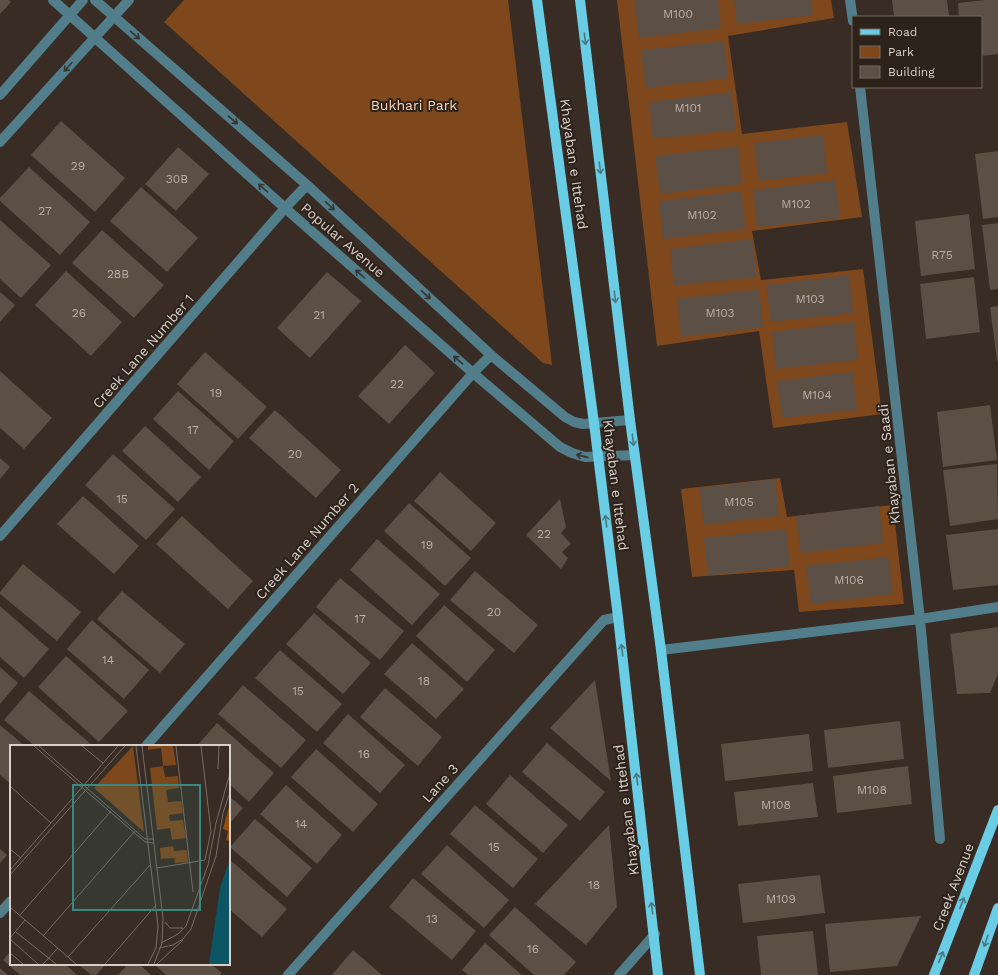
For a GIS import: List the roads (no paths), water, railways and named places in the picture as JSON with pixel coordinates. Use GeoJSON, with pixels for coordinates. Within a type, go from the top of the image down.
{"type":"FeatureCollection","features":[{"type":"Feature","properties":{"kind":"main road","name":"Khayaban e Ittehad"},"geometry":{"type":"LineString","coordinates":[[538,0],[618,617],[655,934],[658,975]]}},
{"type":"Feature","properties":{"kind":"main road","name":"Khayaban e Ittehad"},"geometry":{"type":"LineString","coordinates":[[580,0],[630,420],[661,650],[700,975]]}},
{"type":"Feature","properties":{"kind":"main road","name":"Creek Avenue"},"geometry":{"type":"LineString","coordinates":[[934,975],[998,810]]}},
{"type":"Feature","properties":{"kind":"main road"},"geometry":{"type":"LineString","coordinates":[[974,975],[998,908]]}},
{"type":"Feature","properties":{"kind":"street","name":"Popular Avenue"},"geometry":{"type":"LineString","coordinates":[[53,0],[285,208],[473,373],[560,447],[585,458],[635,455]]}},
{"type":"Feature","properties":{"kind":"street"},"geometry":{"type":"LineString","coordinates":[[0,95],[83,0]]}},
{"type":"Feature","properties":{"kind":"street","name":"Popular Avenue"},"geometry":{"type":"LineString","coordinates":[[95,0],[307,185],[490,355],[564,417],[574,422],[583,424],[630,420]]}},
{"type":"Feature","properties":{"kind":"street"},"geometry":{"type":"LineString","coordinates":[[0,142],[129,0]]}},
{"type":"Feature","properties":{"kind":"street"},"geometry":{"type":"LineString","coordinates":[[850,0],[852,16]]}},
{"type":"Feature","properties":{"kind":"street","name":"Khayaban e Saadi"},"geometry":{"type":"LineString","coordinates":[[860,88],[920,619],[940,839]]}},
{"type":"Feature","properties":{"kind":"street","name":"Creek Lane Number 1"},"geometry":{"type":"LineString","coordinates":[[0,536],[285,208],[307,185]]}},
{"type":"Feature","properties":{"kind":"street","name":"Creek Lane Number 2"},"geometry":{"type":"LineString","coordinates":[[147,745],[490,355]]}},
{"type":"Feature","properties":{"kind":"street"},"geometry":{"type":"LineString","coordinates":[[661,650],[920,619],[998,607]]}},
{"type":"Feature","properties":{"kind":"street","name":"Lane 3"},"geometry":{"type":"LineString","coordinates":[[288,975],[604,620],[618,617]]}},
{"type":"Feature","properties":{"kind":"street"},"geometry":{"type":"LineString","coordinates":[[0,913],[10,902]]}},
{"type":"Feature","properties":{"kind":"street"},"geometry":{"type":"LineString","coordinates":[[619,975],[655,934]]}},
{"type":"Feature","properties":{"kind":"park label","name":"Bukhari Park"},"geometry":{"type":"Point","coordinates":[414,105]}}]}
